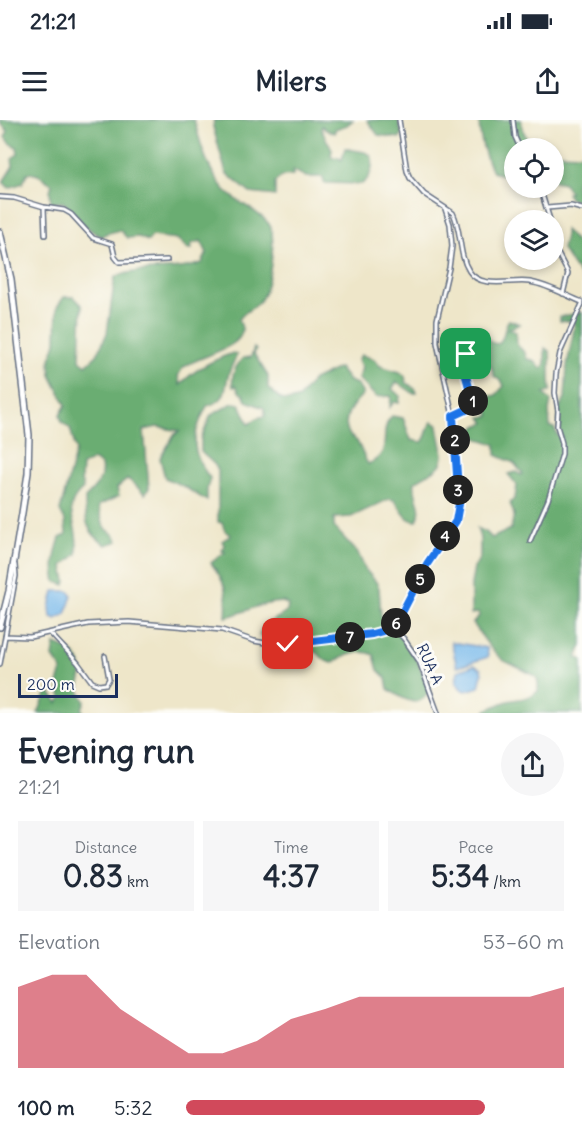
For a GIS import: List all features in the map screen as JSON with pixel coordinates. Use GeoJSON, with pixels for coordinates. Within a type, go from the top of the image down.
{"type":"FeatureCollection","features":[{"type":"Feature","properties":{"kind":"main road"},"geometry":{"type":"LineString","coordinates":[[0,232],[11,279],[30,435],[28,473],[14,564],[0,627]]}},
{"type":"Feature","properties":{"kind":"street"},"geometry":{"type":"LineString","coordinates":[[399,120],[410,178],[424,194],[454,216],[466,264],[471,274],[488,282],[532,282],[582,303],[560,353],[556,374],[557,426],[562,443],[562,454],[548,500],[530,541]]}},
{"type":"Feature","properties":{"kind":"street"},"geometry":{"type":"LineString","coordinates":[[513,120],[515,138]]}},
{"type":"Feature","properties":{"kind":"street"},"geometry":{"type":"LineString","coordinates":[[0,197],[20,199],[68,212],[88,235],[112,244],[118,261],[167,260]]}},
{"type":"Feature","properties":{"kind":"street"},"geometry":{"type":"LineString","coordinates":[[544,198],[547,208],[571,206],[582,208]]}},
{"type":"Feature","properties":{"kind":"street"},"geometry":{"type":"LineString","coordinates":[[44,207],[45,235]]}},
{"type":"Feature","properties":{"kind":"street"},"geometry":{"type":"LineString","coordinates":[[5,636],[30,637],[82,625],[129,622],[222,630],[254,641],[277,645],[372,634],[394,628],[427,564],[458,516],[453,416],[438,352],[436,331],[451,257],[451,230],[445,209]]}},
{"type":"Feature","properties":{"kind":"street"},"geometry":{"type":"LineString","coordinates":[[563,294],[568,273],[564,265]]}},
{"type":"Feature","properties":{"kind":"street"},"geometry":{"type":"LineString","coordinates":[[453,416],[466,410],[473,402],[462,358],[466,354],[483,352]]}},
{"type":"Feature","properties":{"kind":"street"},"geometry":{"type":"LineString","coordinates":[[0,664],[16,576],[14,564]]}},
{"type":"Feature","properties":{"kind":"street","name":"RUA A"},"geometry":{"type":"LineString","coordinates":[[394,628],[419,661],[438,713]]}},
{"type":"Feature","properties":{"kind":"street"},"geometry":{"type":"LineString","coordinates":[[50,633],[92,682],[99,685],[106,684],[109,679],[105,656]]}},
{"type":"Feature","properties":{"kind":"green space"},"geometry":{"type":"Polygon","coordinates":[[[0,120],[194,120],[205,157],[219,182],[230,195],[265,219],[271,230],[273,247],[265,291],[256,306],[239,320],[242,328],[240,336],[227,347],[189,364],[178,376],[180,385],[191,374],[211,362],[233,353],[237,355],[229,373],[224,394],[219,401],[207,406],[196,434],[196,451],[210,478],[207,501],[165,478],[160,458],[175,434],[180,431],[157,427],[144,430],[149,488],[145,494],[128,479],[117,488],[119,496],[98,506],[104,527],[118,541],[106,545],[94,536],[85,514],[85,498],[100,479],[101,465],[93,460],[82,465],[83,489],[73,500],[71,510],[77,554],[63,566],[65,585],[56,582],[54,570],[60,538],[66,535],[65,521],[60,511],[76,450],[70,428],[62,422],[60,415],[66,405],[51,375],[50,362],[56,342],[57,307],[64,297],[74,297],[82,305],[80,360],[86,365],[97,355],[107,333],[115,277],[137,272],[192,266],[202,263],[207,253],[201,241],[191,244],[192,249],[188,249],[177,239],[152,236],[148,241],[139,237],[127,238],[120,230],[102,237],[86,226],[63,202],[51,203],[52,184],[35,174],[27,173],[23,183],[9,188],[3,182],[13,166],[12,158],[18,154],[17,147],[9,143],[5,137],[8,131],[0,120]]]}},
{"type":"Feature","properties":{"kind":"green space"},"geometry":{"type":"Polygon","coordinates":[[[214,120],[353,120],[335,129],[335,133],[322,126],[321,129],[332,150],[333,158],[337,157],[342,160],[345,148],[364,152],[371,156],[371,172],[362,184],[324,183],[323,177],[306,177],[293,170],[293,175],[283,176],[275,182],[275,196],[250,193],[226,173],[213,127],[214,120]]]}},
{"type":"Feature","properties":{"kind":"green space"},"geometry":{"type":"Polygon","coordinates":[[[367,120],[398,120],[402,135],[399,138],[378,135],[367,120]]]}},
{"type":"Feature","properties":{"kind":"green space"},"geometry":{"type":"Polygon","coordinates":[[[480,120],[521,120],[527,138],[504,138],[504,176],[493,172],[483,146],[480,120]]]}},
{"type":"Feature","properties":{"kind":"green space"},"geometry":{"type":"Polygon","coordinates":[[[564,153],[582,154],[582,179],[579,178],[576,183],[578,201],[570,199],[567,193],[570,192],[564,183],[564,153]]]}},
{"type":"Feature","properties":{"kind":"green space"},"geometry":{"type":"Polygon","coordinates":[[[565,230],[576,241],[582,243],[582,278],[564,253],[565,230]]]}},
{"type":"Feature","properties":{"kind":"green space"},"geometry":{"type":"Polygon","coordinates":[[[582,312],[582,645],[577,658],[582,659],[582,713],[485,713],[486,710],[503,703],[531,696],[538,691],[538,686],[534,676],[503,660],[494,652],[473,623],[479,616],[478,613],[471,614],[471,584],[474,568],[480,557],[480,538],[477,528],[492,538],[511,529],[514,514],[510,503],[515,498],[517,485],[508,474],[516,472],[523,474],[514,463],[496,455],[496,445],[470,434],[477,426],[485,423],[481,417],[490,416],[486,397],[496,395],[504,386],[494,376],[491,366],[484,363],[485,355],[480,339],[484,337],[495,344],[499,343],[509,320],[520,324],[508,329],[516,332],[517,345],[525,353],[527,359],[533,360],[542,369],[545,363],[545,348],[550,352],[551,390],[544,394],[551,401],[550,427],[554,428],[559,437],[563,438],[558,427],[559,409],[565,398],[567,365],[575,324],[573,321],[560,321],[560,317],[582,312]]]}},
{"type":"Feature","properties":{"kind":"green space"},"geometry":{"type":"Polygon","coordinates":[[[254,348],[256,350],[254,354],[268,376],[268,388],[285,401],[299,398],[313,380],[339,368],[349,381],[357,384],[363,394],[348,413],[346,425],[368,464],[381,454],[384,448],[385,429],[392,416],[403,418],[411,440],[422,442],[432,422],[438,425],[443,458],[437,468],[415,482],[420,510],[417,521],[409,519],[394,500],[389,499],[351,517],[334,518],[334,527],[358,553],[365,569],[379,588],[381,616],[388,624],[385,629],[398,633],[418,662],[429,690],[421,700],[410,701],[388,689],[386,678],[378,670],[374,655],[369,653],[353,654],[332,663],[292,639],[274,644],[272,641],[268,642],[259,635],[268,622],[287,611],[288,605],[283,602],[261,605],[226,617],[224,588],[220,576],[211,563],[225,552],[222,551],[224,545],[222,541],[231,535],[225,531],[222,523],[218,522],[218,471],[201,452],[201,439],[211,415],[233,403],[240,404],[249,424],[265,416],[264,408],[246,401],[236,386],[233,387],[233,375],[236,368],[243,358],[251,357],[254,348]]]}},
{"type":"Feature","properties":{"kind":"green space"},"geometry":{"type":"Polygon","coordinates":[[[361,355],[374,359],[380,366],[400,372],[417,393],[413,393],[397,382],[392,389],[400,396],[399,403],[394,402],[390,407],[391,396],[376,397],[358,378],[362,368],[358,360],[361,355]]]}},
{"type":"Feature","properties":{"kind":"green space"},"geometry":{"type":"Polygon","coordinates":[[[55,644],[72,652],[81,664],[79,690],[85,701],[82,709],[84,713],[38,713],[48,690],[58,703],[61,698],[58,684],[62,670],[53,657],[55,644]]]}},
{"type":"Feature","properties":{"kind":"water"},"geometry":{"type":"Polygon","coordinates":[[[54,591],[69,591],[72,595],[66,614],[56,619],[51,617],[50,608],[54,591]]]}},
{"type":"Feature","properties":{"kind":"water"},"geometry":{"type":"Polygon","coordinates":[[[451,642],[487,648],[488,657],[457,667],[451,642]]]}},
{"type":"Feature","properties":{"kind":"water"},"geometry":{"type":"Polygon","coordinates":[[[474,665],[481,669],[479,687],[466,691],[461,689],[456,681],[458,671],[474,665]]]}},
{"type":"Feature","properties":{"kind":"route"},"geometry":{"type":"LineString","coordinates":[[288,644],[372,634],[394,628],[427,564],[458,516],[453,416],[466,410],[473,402],[463,365],[462,358],[466,354]]}}]}
